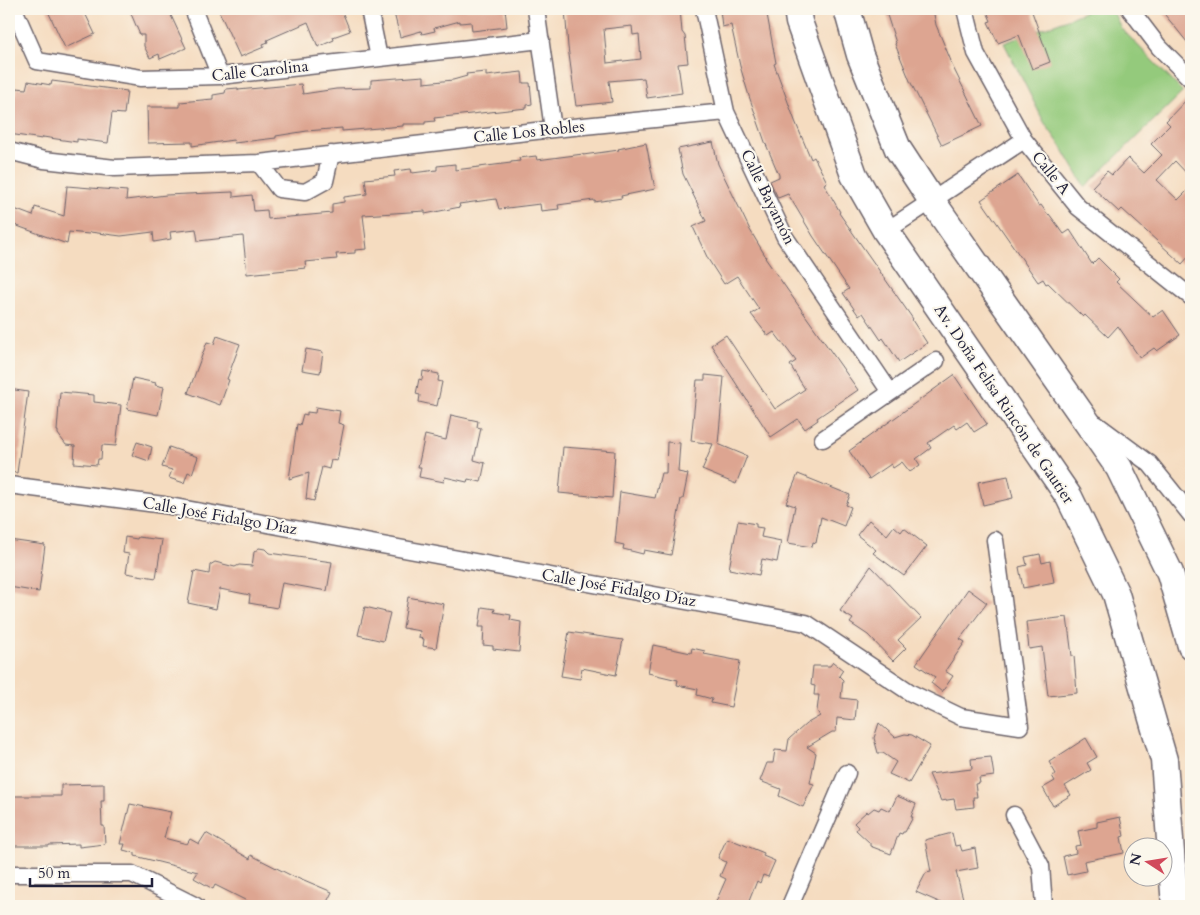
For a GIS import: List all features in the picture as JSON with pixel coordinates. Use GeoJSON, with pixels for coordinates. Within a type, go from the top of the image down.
{"type":"FeatureCollection","features":[{"type":"Feature","properties":{"kind":"main road","name":"Av. Doña Felisa Rincón de Gautier"},"geometry":{"type":"LineString","coordinates":[[797,9],[798,22],[854,175],[886,231],[1069,497],[1116,594],[1164,760],[1175,906]]}},
{"type":"Feature","properties":{"kind":"main road"},"geometry":{"type":"LineString","coordinates":[[847,9],[860,55],[898,149],[932,202],[1119,468],[1170,573],[1191,646]]}},
{"type":"Feature","properties":{"kind":"street","name":"Calle Carolina"},"geometry":{"type":"LineString","coordinates":[[14,9],[36,61],[141,78],[220,76],[541,40]]}},
{"type":"Feature","properties":{"kind":"street"},"geometry":{"type":"LineString","coordinates":[[193,9],[220,76]]}},
{"type":"Feature","properties":{"kind":"street"},"geometry":{"type":"LineString","coordinates":[[369,9],[379,58]]}},
{"type":"Feature","properties":{"kind":"street"},"geometry":{"type":"LineString","coordinates":[[536,9],[553,129]]}},
{"type":"Feature","properties":{"kind":"street","name":"Calle Bayamón"},"geometry":{"type":"LineString","coordinates":[[704,9],[726,112],[785,237],[890,392]]}},
{"type":"Feature","properties":{"kind":"street","name":"Calle A"},"geometry":{"type":"LineString","coordinates":[[965,9],[976,53],[1024,140],[1078,207],[1191,297]]}},
{"type":"Feature","properties":{"kind":"street"},"geometry":{"type":"LineString","coordinates":[[1133,13],[1160,48],[1191,78]]}},
{"type":"Feature","properties":{"kind":"street","name":"Calle Los Robles"},"geometry":{"type":"LineString","coordinates":[[9,150],[44,160],[115,168],[259,163],[553,129],[726,112]]}},
{"type":"Feature","properties":{"kind":"street"},"geometry":{"type":"LineString","coordinates":[[886,231],[1024,140]]}},
{"type":"Feature","properties":{"kind":"street"},"geometry":{"type":"LineString","coordinates":[[259,163],[279,190],[306,192],[326,180],[331,154]]}},
{"type":"Feature","properties":{"kind":"street"},"geometry":{"type":"LineString","coordinates":[[823,439],[936,361]]}},
{"type":"Feature","properties":{"kind":"street"},"geometry":{"type":"LineString","coordinates":[[1082,414],[1150,464],[1191,515]]}},
{"type":"Feature","properties":{"kind":"street","name":"Calle José Fidalgo Díaz"},"geometry":{"type":"LineString","coordinates":[[9,485],[164,505],[806,623],[911,693],[961,717],[1020,726],[995,540]]}},
{"type":"Feature","properties":{"kind":"street"},"geometry":{"type":"LineString","coordinates":[[790,906],[846,773]]}},
{"type":"Feature","properties":{"kind":"street"},"geometry":{"type":"LineString","coordinates":[[1014,815],[1041,866],[1044,906]]}},
{"type":"Feature","properties":{"kind":"street"},"geometry":{"type":"LineString","coordinates":[[9,874],[132,874],[196,906]]}},
{"type":"Feature","properties":{"kind":"green space"},"geometry":{"type":"Polygon","coordinates":[[[1091,9],[1112,9],[1121,28],[1183,92],[1085,187],[1061,146],[1044,122],[1004,43],[1091,9]]]}},
{"type":"Feature","properties":{"kind":"building"},"geometry":{"type":"Polygon","coordinates":[[[47,9],[83,9],[95,34],[65,48],[47,9]]]}},
{"type":"Feature","properties":{"kind":"building"},"geometry":{"type":"Polygon","coordinates":[[[129,9],[168,9],[186,48],[160,59],[159,54],[150,58],[144,46],[144,35],[140,35],[129,9]]]}},
{"type":"Feature","properties":{"kind":"building"},"geometry":{"type":"Polygon","coordinates":[[[218,9],[341,9],[350,31],[333,37],[334,40],[318,47],[308,22],[267,40],[268,42],[263,44],[264,47],[240,57],[218,9]]]}},
{"type":"Feature","properties":{"kind":"building"},"geometry":{"type":"Polygon","coordinates":[[[393,9],[505,9],[507,27],[472,31],[471,22],[460,23],[460,21],[434,28],[435,31],[422,34],[421,31],[400,37],[393,9]]]}},
{"type":"Feature","properties":{"kind":"building"},"geometry":{"type":"Polygon","coordinates":[[[565,9],[680,9],[688,63],[678,64],[682,93],[647,98],[644,78],[609,81],[612,102],[576,106],[565,9]],[[632,26],[604,29],[607,63],[641,59],[639,34],[633,35],[632,26]]]}},
{"type":"Feature","properties":{"kind":"building"},"geometry":{"type":"Polygon","coordinates":[[[720,9],[766,9],[776,63],[774,64],[811,159],[814,157],[827,182],[824,184],[839,213],[913,319],[927,343],[899,362],[863,313],[859,316],[843,293],[849,289],[813,236],[788,194],[778,198],[770,181],[779,177],[779,175],[749,96],[731,25],[722,27],[720,9]]]}},
{"type":"Feature","properties":{"kind":"building"},"geometry":{"type":"Polygon","coordinates":[[[885,9],[933,9],[936,25],[950,61],[982,126],[942,145],[910,81],[895,44],[885,9]]]}},
{"type":"Feature","properties":{"kind":"building"},"geometry":{"type":"Polygon","coordinates":[[[986,9],[1031,9],[1050,62],[1032,69],[1019,35],[998,43],[988,22],[991,21],[986,9]]]}},
{"type":"Feature","properties":{"kind":"building"},"geometry":{"type":"Polygon","coordinates":[[[1160,9],[1191,9],[1191,47],[1175,27],[1160,9]]]}},
{"type":"Feature","properties":{"kind":"building"},"geometry":{"type":"Polygon","coordinates":[[[486,72],[486,76],[522,72],[523,83],[530,83],[532,104],[527,105],[527,108],[434,118],[435,121],[425,122],[425,124],[403,124],[403,126],[342,131],[342,128],[307,131],[276,136],[276,138],[234,143],[233,140],[192,146],[192,142],[148,143],[147,107],[180,107],[180,102],[213,99],[213,95],[225,93],[226,89],[238,88],[238,90],[301,84],[303,94],[336,89],[371,88],[371,80],[424,76],[424,83],[453,80],[467,76],[466,74],[486,72]]]}},
{"type":"Feature","properties":{"kind":"building"},"geometry":{"type":"Polygon","coordinates":[[[28,81],[51,85],[52,81],[127,91],[124,114],[112,113],[108,143],[77,139],[77,142],[43,137],[42,139],[9,134],[9,93],[16,95],[17,88],[26,89],[28,81]]]}},
{"type":"Feature","properties":{"kind":"building"},"geometry":{"type":"Polygon","coordinates":[[[1191,95],[1191,178],[1175,161],[1157,180],[1178,200],[1191,187],[1191,254],[1182,264],[1122,209],[1119,212],[1092,187],[1107,171],[1112,175],[1128,158],[1144,173],[1162,155],[1151,144],[1170,125],[1166,121],[1191,95]]]}},
{"type":"Feature","properties":{"kind":"building"},"geometry":{"type":"Polygon","coordinates":[[[713,142],[718,164],[765,258],[858,390],[817,418],[818,420],[805,429],[798,419],[771,437],[711,345],[726,335],[775,409],[805,389],[790,365],[796,361],[774,332],[768,336],[751,314],[759,309],[737,276],[724,284],[708,259],[693,227],[706,221],[683,174],[678,149],[713,142]]]}},
{"type":"Feature","properties":{"kind":"building"},"geometry":{"type":"Polygon","coordinates":[[[646,143],[655,189],[621,196],[622,198],[558,205],[559,209],[541,211],[540,204],[499,209],[496,199],[459,204],[460,207],[425,214],[425,211],[363,215],[367,249],[355,250],[355,253],[336,254],[337,259],[305,262],[306,268],[247,274],[243,236],[198,241],[196,229],[170,232],[171,239],[154,242],[153,232],[121,236],[90,232],[89,234],[69,232],[67,244],[9,223],[9,207],[33,216],[35,207],[64,216],[67,186],[127,191],[126,200],[166,195],[233,192],[233,197],[252,195],[254,211],[267,210],[268,219],[332,213],[332,204],[344,202],[344,197],[367,194],[365,179],[395,176],[394,171],[411,169],[412,173],[437,170],[437,166],[455,164],[455,170],[511,163],[520,161],[519,158],[536,156],[537,160],[619,150],[646,143]]]}},
{"type":"Feature","properties":{"kind":"building"},"geometry":{"type":"Polygon","coordinates":[[[1018,175],[1039,206],[1041,205],[1064,234],[1070,230],[1092,264],[1098,258],[1119,279],[1116,282],[1153,317],[1163,310],[1180,335],[1157,351],[1154,348],[1140,358],[1118,326],[1108,337],[1085,315],[1083,317],[1048,283],[1046,284],[1043,279],[1038,282],[981,200],[1018,175]]]}},
{"type":"Feature","properties":{"kind":"building"},"geometry":{"type":"Polygon","coordinates":[[[217,336],[240,344],[220,405],[188,393],[207,342],[214,344],[217,336]]]}},
{"type":"Feature","properties":{"kind":"building"},"geometry":{"type":"Polygon","coordinates":[[[306,349],[323,352],[320,373],[302,370],[306,349]]]}},
{"type":"Feature","properties":{"kind":"building"},"geometry":{"type":"Polygon","coordinates":[[[423,371],[439,374],[438,381],[442,382],[437,406],[419,402],[420,395],[416,394],[419,379],[422,380],[423,371]]]}},
{"type":"Feature","properties":{"kind":"building"},"geometry":{"type":"Polygon","coordinates":[[[705,375],[724,377],[718,444],[747,456],[736,484],[702,470],[713,444],[691,441],[697,380],[705,380],[705,375]]]}},
{"type":"Feature","properties":{"kind":"building"},"geometry":{"type":"Polygon","coordinates":[[[954,375],[987,424],[974,432],[967,422],[957,429],[954,425],[928,443],[931,448],[916,459],[920,465],[910,472],[902,462],[893,468],[891,464],[869,479],[849,451],[954,375]]]}},
{"type":"Feature","properties":{"kind":"building"},"geometry":{"type":"Polygon","coordinates":[[[133,378],[156,383],[155,385],[164,387],[158,415],[127,409],[133,378]]]}},
{"type":"Feature","properties":{"kind":"building"},"geometry":{"type":"Polygon","coordinates":[[[9,389],[28,392],[17,473],[9,472],[9,389]]]}},
{"type":"Feature","properties":{"kind":"building"},"geometry":{"type":"Polygon","coordinates":[[[60,392],[94,395],[94,402],[121,405],[116,446],[102,445],[101,459],[98,459],[97,465],[74,463],[75,446],[66,445],[58,434],[60,392]]]}},
{"type":"Feature","properties":{"kind":"building"},"geometry":{"type":"Polygon","coordinates":[[[316,407],[340,411],[338,423],[344,425],[337,461],[331,460],[329,469],[322,467],[314,501],[306,499],[309,473],[289,479],[297,424],[300,425],[303,414],[307,415],[307,412],[315,413],[316,407]]]}},
{"type":"Feature","properties":{"kind":"building"},"geometry":{"type":"Polygon","coordinates":[[[451,415],[478,421],[477,427],[481,428],[474,460],[485,463],[481,482],[468,479],[467,482],[445,477],[444,482],[419,477],[421,467],[418,467],[425,435],[446,440],[451,415]]]}},
{"type":"Feature","properties":{"kind":"building"},"geometry":{"type":"Polygon","coordinates":[[[137,442],[152,447],[149,461],[132,455],[137,442]]]}},
{"type":"Feature","properties":{"kind":"building"},"geometry":{"type":"Polygon","coordinates":[[[667,442],[680,443],[678,472],[688,474],[683,499],[681,499],[671,555],[644,550],[643,554],[623,549],[624,545],[615,543],[620,492],[655,498],[661,473],[666,473],[667,442]]]}},
{"type":"Feature","properties":{"kind":"building"},"geometry":{"type":"Polygon","coordinates":[[[169,447],[198,457],[192,474],[188,472],[184,483],[169,478],[172,470],[162,467],[169,447]]]}},
{"type":"Feature","properties":{"kind":"building"},"geometry":{"type":"Polygon","coordinates":[[[563,447],[615,451],[612,498],[559,493],[563,447]]]}},
{"type":"Feature","properties":{"kind":"building"},"geometry":{"type":"Polygon","coordinates":[[[798,474],[850,495],[846,505],[851,507],[844,526],[821,517],[816,543],[813,542],[812,547],[788,543],[795,506],[786,503],[798,474]]]}},
{"type":"Feature","properties":{"kind":"building"},"geometry":{"type":"Polygon","coordinates":[[[1008,476],[1013,498],[983,505],[978,482],[1008,476]]]}},
{"type":"Feature","properties":{"kind":"building"},"geometry":{"type":"Polygon","coordinates":[[[869,520],[887,535],[894,526],[901,532],[904,528],[927,546],[904,576],[873,553],[876,550],[857,535],[869,520]]]}},
{"type":"Feature","properties":{"kind":"building"},"geometry":{"type":"Polygon","coordinates":[[[738,521],[756,524],[756,527],[763,528],[761,537],[781,541],[777,562],[762,559],[759,575],[729,569],[738,521]]]}},
{"type":"Feature","properties":{"kind":"building"},"geometry":{"type":"Polygon","coordinates":[[[125,537],[162,540],[156,578],[126,573],[129,554],[123,553],[125,537]]]}},
{"type":"Feature","properties":{"kind":"building"},"geometry":{"type":"Polygon","coordinates":[[[9,540],[45,545],[39,592],[9,587],[9,540]]]}},
{"type":"Feature","properties":{"kind":"building"},"geometry":{"type":"Polygon","coordinates":[[[259,548],[265,549],[269,553],[332,562],[327,591],[282,583],[277,608],[249,603],[250,595],[220,589],[216,609],[188,603],[194,571],[209,574],[210,565],[215,562],[235,567],[239,565],[252,566],[254,552],[259,548]]]}},
{"type":"Feature","properties":{"kind":"building"},"geometry":{"type":"Polygon","coordinates":[[[1040,554],[1042,563],[1050,561],[1054,582],[1023,588],[1019,567],[1027,565],[1025,557],[1040,554]]]}},
{"type":"Feature","properties":{"kind":"building"},"geometry":{"type":"Polygon","coordinates":[[[871,566],[921,618],[898,640],[906,648],[893,661],[868,635],[850,623],[853,619],[840,611],[871,566]]]}},
{"type":"Feature","properties":{"kind":"building"},"geometry":{"type":"Polygon","coordinates":[[[968,589],[987,603],[960,639],[965,642],[945,671],[953,676],[942,692],[931,683],[935,677],[916,664],[968,589]]]}},
{"type":"Feature","properties":{"kind":"building"},"geometry":{"type":"Polygon","coordinates":[[[408,597],[444,604],[436,648],[423,646],[424,639],[419,638],[420,631],[403,628],[408,597]]]}},
{"type":"Feature","properties":{"kind":"building"},"geometry":{"type":"Polygon","coordinates":[[[365,607],[390,613],[383,641],[358,635],[365,607]]]}},
{"type":"Feature","properties":{"kind":"building"},"geometry":{"type":"Polygon","coordinates":[[[482,607],[495,609],[494,612],[511,615],[510,620],[521,622],[519,652],[493,649],[493,646],[483,645],[484,627],[479,627],[482,607]]]}},
{"type":"Feature","properties":{"kind":"building"},"geometry":{"type":"Polygon","coordinates":[[[1067,617],[1072,656],[1074,656],[1077,693],[1048,696],[1042,647],[1029,649],[1026,622],[1067,617]]]}},
{"type":"Feature","properties":{"kind":"building"},"geometry":{"type":"Polygon","coordinates":[[[569,632],[623,640],[616,675],[582,668],[580,679],[561,676],[569,632]]]}},
{"type":"Feature","properties":{"kind":"building"},"geometry":{"type":"Polygon","coordinates":[[[653,645],[691,653],[692,648],[705,651],[704,654],[740,661],[731,707],[711,703],[712,699],[697,695],[698,689],[677,685],[678,680],[648,673],[653,645]]]}},
{"type":"Feature","properties":{"kind":"building"},"geometry":{"type":"Polygon","coordinates":[[[833,662],[843,670],[839,676],[843,680],[841,698],[857,700],[855,720],[837,718],[836,732],[832,732],[807,747],[816,753],[810,783],[814,784],[803,807],[779,796],[781,789],[760,781],[767,763],[773,763],[775,750],[787,751],[789,739],[806,724],[820,716],[817,711],[819,695],[814,695],[815,686],[811,685],[813,666],[830,666],[833,662]]]}},
{"type":"Feature","properties":{"kind":"building"},"geometry":{"type":"Polygon","coordinates":[[[879,723],[895,737],[905,734],[912,735],[930,746],[909,783],[889,774],[896,762],[883,753],[878,753],[874,738],[879,723]]]}},
{"type":"Feature","properties":{"kind":"building"},"geometry":{"type":"Polygon","coordinates":[[[1086,738],[1097,757],[1087,763],[1091,770],[1065,786],[1071,795],[1053,806],[1043,788],[1055,781],[1052,776],[1056,774],[1049,762],[1086,738]]]}},
{"type":"Feature","properties":{"kind":"building"},"geometry":{"type":"Polygon","coordinates":[[[991,757],[994,776],[979,778],[980,783],[975,784],[977,797],[973,797],[974,807],[956,809],[954,799],[941,801],[929,774],[972,769],[971,759],[991,757]]]}},
{"type":"Feature","properties":{"kind":"building"},"geometry":{"type":"Polygon","coordinates":[[[104,784],[104,801],[101,801],[105,844],[79,847],[79,844],[9,846],[9,796],[61,796],[61,785],[104,784]]]}},
{"type":"Feature","properties":{"kind":"building"},"geometry":{"type":"Polygon","coordinates":[[[897,796],[916,804],[911,817],[913,817],[905,832],[899,833],[891,854],[870,846],[870,843],[856,830],[858,827],[854,823],[867,811],[868,813],[874,808],[879,810],[881,807],[890,811],[897,796]]]}},
{"type":"Feature","properties":{"kind":"building"},"geometry":{"type":"Polygon","coordinates":[[[130,804],[171,812],[164,838],[187,844],[190,839],[199,844],[206,833],[250,859],[251,855],[296,878],[332,892],[325,906],[257,906],[215,885],[213,889],[194,878],[198,872],[135,856],[135,853],[123,850],[125,844],[120,844],[130,804]]]}},
{"type":"Feature","properties":{"kind":"building"},"geometry":{"type":"Polygon","coordinates":[[[1120,817],[1124,836],[1121,837],[1122,853],[1084,861],[1086,871],[1067,875],[1063,856],[1076,853],[1075,846],[1081,845],[1078,831],[1097,827],[1097,822],[1120,817]]]}},
{"type":"Feature","properties":{"kind":"building"},"geometry":{"type":"Polygon","coordinates":[[[952,833],[955,846],[960,845],[962,851],[975,848],[978,868],[956,872],[965,906],[948,906],[916,892],[926,873],[931,872],[925,840],[952,833]]]}},
{"type":"Feature","properties":{"kind":"building"},"geometry":{"type":"Polygon","coordinates":[[[727,838],[764,853],[763,856],[775,861],[768,877],[763,875],[760,883],[757,881],[747,906],[714,906],[726,879],[720,876],[726,862],[718,858],[727,838]]]}}]}
